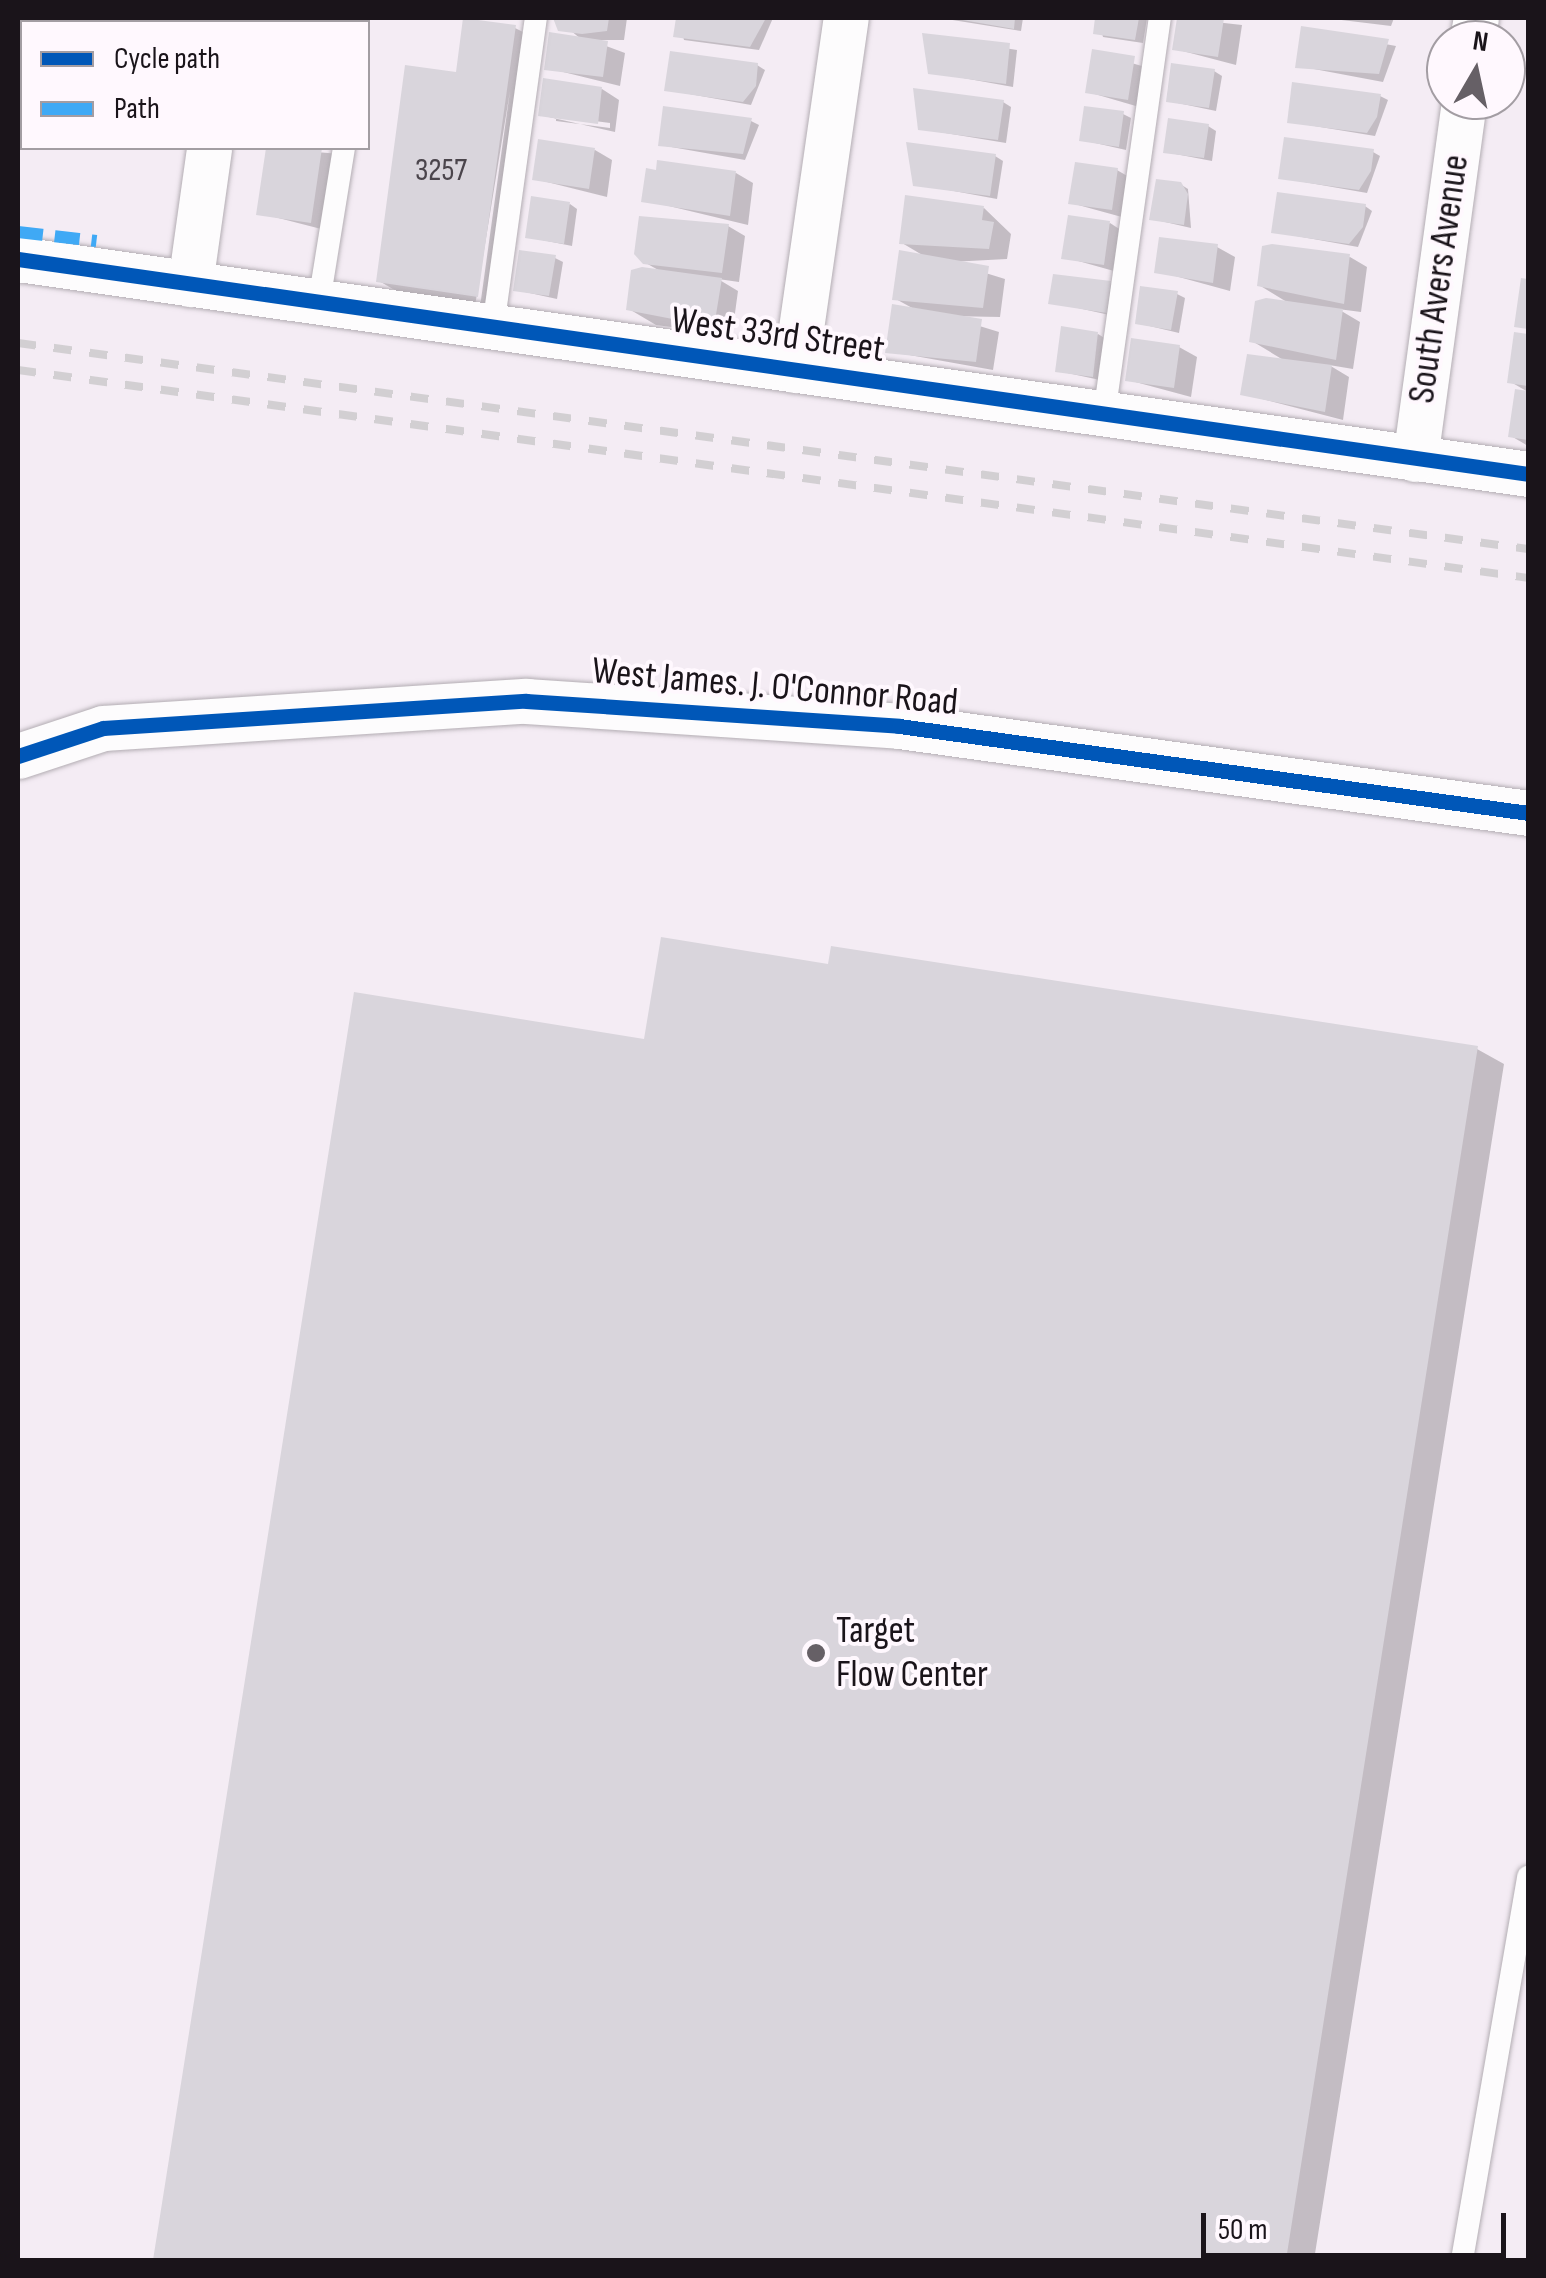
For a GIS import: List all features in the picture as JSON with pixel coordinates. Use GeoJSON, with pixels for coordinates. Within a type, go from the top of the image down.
{"type":"FeatureCollection","features":[{"type":"Feature","properties":{"kind":"street"},"geometry":{"type":"LineString","coordinates":[[795,370],[846,18]]}},
{"type":"Feature","properties":{"kind":"street","name":"South Avers Avenue"},"geometry":{"type":"LineString","coordinates":[[1414,458],[1461,120]]}},
{"type":"Feature","properties":{"kind":"street"},"geometry":{"type":"LineString","coordinates":[[190,284],[209,150]]}},
{"type":"Feature","properties":{"kind":"street","name":"West 33rd Street"},"geometry":{"type":"LineString","coordinates":[[18,259],[1528,474]]}},
{"type":"Feature","properties":{"kind":"street","name":"West James. J. O'Connor Road"},"geometry":{"type":"LineString","coordinates":[[18,756],[103,728],[526,702],[900,726],[1528,813]]}},
{"type":"Feature","properties":{"kind":"lane"},"geometry":{"type":"LineString","coordinates":[[492,327],[536,18]]}},
{"type":"Feature","properties":{"kind":"lane"},"geometry":{"type":"LineString","coordinates":[[1104,415],[1160,18]]}},
{"type":"Feature","properties":{"kind":"lane"},"geometry":{"type":"LineString","coordinates":[[319,302],[344,150]]}},
{"type":"Feature","properties":{"kind":"lane"},"geometry":{"type":"LineString","coordinates":[[1462,2260],[1528,1877]]}},
{"type":"Feature","properties":{"kind":"building"},"geometry":{"type":"Polygon","coordinates":[[[463,18],[516,25],[478,297],[376,282],[405,65],[456,72],[463,18]]]}},
{"type":"Feature","properties":{"kind":"building"},"geometry":{"type":"Polygon","coordinates":[[[553,18],[609,18],[607,31],[582,34],[558,31],[553,18]]]}},
{"type":"Feature","properties":{"kind":"building"},"geometry":{"type":"Polygon","coordinates":[[[676,18],[766,18],[750,47],[673,37],[676,18]]]}},
{"type":"Feature","properties":{"kind":"building"},"geometry":{"type":"Polygon","coordinates":[[[951,18],[1015,18],[1014,29],[951,18]]]}},
{"type":"Feature","properties":{"kind":"building"},"geometry":{"type":"Polygon","coordinates":[[[1095,18],[1139,18],[1135,40],[1093,34],[1095,18]]]}},
{"type":"Feature","properties":{"kind":"building"},"geometry":{"type":"Polygon","coordinates":[[[1177,18],[1224,18],[1218,57],[1172,50],[1177,18]]]}},
{"type":"Feature","properties":{"kind":"building"},"geometry":{"type":"Polygon","coordinates":[[[1301,26],[1389,39],[1379,74],[1295,68],[1301,26]]]}},
{"type":"Feature","properties":{"kind":"building"},"geometry":{"type":"Polygon","coordinates":[[[549,32],[608,41],[603,77],[544,70],[549,32]]]}},
{"type":"Feature","properties":{"kind":"building"},"geometry":{"type":"Polygon","coordinates":[[[922,33],[1010,43],[1006,84],[928,74],[922,33]]]}},
{"type":"Feature","properties":{"kind":"building"},"geometry":{"type":"Polygon","coordinates":[[[1092,49],[1135,56],[1128,100],[1085,93],[1092,49]]]}},
{"type":"Feature","properties":{"kind":"building"},"geometry":{"type":"Polygon","coordinates":[[[670,51],[758,63],[756,86],[743,102],[664,91],[670,51]]]}},
{"type":"Feature","properties":{"kind":"building"},"geometry":{"type":"Polygon","coordinates":[[[1171,63],[1215,69],[1209,108],[1166,102],[1171,63]]]}},
{"type":"Feature","properties":{"kind":"building"},"geometry":{"type":"Polygon","coordinates":[[[543,78],[602,87],[598,124],[538,116],[543,78]]]}},
{"type":"Feature","properties":{"kind":"building"},"geometry":{"type":"Polygon","coordinates":[[[1292,82],[1381,94],[1377,117],[1367,133],[1287,123],[1292,82]]]}},
{"type":"Feature","properties":{"kind":"building"},"geometry":{"type":"Polygon","coordinates":[[[913,88],[1004,100],[998,140],[918,130],[913,88]]]}},
{"type":"Feature","properties":{"kind":"building"},"geometry":{"type":"Polygon","coordinates":[[[663,106],[752,118],[743,154],[658,146],[663,106]]]}},
{"type":"Feature","properties":{"kind":"building"},"geometry":{"type":"Polygon","coordinates":[[[1084,106],[1124,111],[1119,147],[1079,141],[1084,106]]]}},
{"type":"Feature","properties":{"kind":"building"},"geometry":{"type":"Polygon","coordinates":[[[1168,118],[1209,124],[1204,158],[1163,153],[1168,118]]]}},
{"type":"Feature","properties":{"kind":"building"},"geometry":{"type":"Polygon","coordinates":[[[1284,137],[1374,149],[1371,171],[1359,190],[1278,179],[1284,137]]]}},
{"type":"Feature","properties":{"kind":"building"},"geometry":{"type":"Polygon","coordinates":[[[538,139],[595,148],[589,189],[532,180],[538,139]]]}},
{"type":"Feature","properties":{"kind":"building"},"geometry":{"type":"Polygon","coordinates":[[[906,142],[996,154],[990,196],[913,186],[906,142]]]}},
{"type":"Feature","properties":{"kind":"building"},"geometry":{"type":"Polygon","coordinates":[[[266,150],[322,150],[311,223],[256,215],[266,150]]]}},
{"type":"Feature","properties":{"kind":"building"},"geometry":{"type":"Polygon","coordinates":[[[657,160],[736,171],[730,216],[641,202],[646,168],[656,170],[657,160]]]}},
{"type":"Feature","properties":{"kind":"building"},"geometry":{"type":"Polygon","coordinates":[[[1075,162],[1118,168],[1112,210],[1068,204],[1075,162]]]}},
{"type":"Feature","properties":{"kind":"building"},"geometry":{"type":"Polygon","coordinates":[[[1156,179],[1181,182],[1188,194],[1184,225],[1149,220],[1156,179]]]}},
{"type":"Feature","properties":{"kind":"building"},"geometry":{"type":"Polygon","coordinates":[[[1277,192],[1366,204],[1363,227],[1349,244],[1271,233],[1277,192]]]}},
{"type":"Feature","properties":{"kind":"building"},"geometry":{"type":"Polygon","coordinates":[[[905,195],[984,206],[982,220],[994,222],[989,249],[899,244],[905,195]]]}},
{"type":"Feature","properties":{"kind":"building"},"geometry":{"type":"Polygon","coordinates":[[[531,196],[570,202],[564,244],[525,238],[531,196]]]}},
{"type":"Feature","properties":{"kind":"building"},"geometry":{"type":"Polygon","coordinates":[[[1068,215],[1110,221],[1104,265],[1061,259],[1068,215]]]}},
{"type":"Feature","properties":{"kind":"building"},"geometry":{"type":"Polygon","coordinates":[[[639,216],[729,224],[722,273],[643,264],[634,254],[639,216]]]}},
{"type":"Feature","properties":{"kind":"building"},"geometry":{"type":"Polygon","coordinates":[[[1159,237],[1218,244],[1213,283],[1154,273],[1159,237]]]}},
{"type":"Feature","properties":{"kind":"building"},"geometry":{"type":"Polygon","coordinates":[[[1262,246],[1350,254],[1344,304],[1257,286],[1262,246]]]}},
{"type":"Feature","properties":{"kind":"building"},"geometry":{"type":"Polygon","coordinates":[[[519,250],[556,255],[549,296],[513,291],[519,250]]]}},
{"type":"Feature","properties":{"kind":"building"},"geometry":{"type":"Polygon","coordinates":[[[899,250],[989,266],[983,308],[892,300],[899,250]]]}},
{"type":"Feature","properties":{"kind":"building"},"geometry":{"type":"Polygon","coordinates":[[[642,267],[722,278],[714,327],[626,310],[631,270],[642,267]]]}},
{"type":"Feature","properties":{"kind":"building"},"geometry":{"type":"Polygon","coordinates":[[[1053,274],[1111,281],[1107,313],[1048,304],[1053,274]]]}},
{"type":"Feature","properties":{"kind":"building"},"geometry":{"type":"Polygon","coordinates":[[[1521,278],[1528,279],[1528,329],[1514,327],[1521,278]]]}},
{"type":"Feature","properties":{"kind":"building"},"geometry":{"type":"Polygon","coordinates":[[[1140,286],[1178,291],[1171,330],[1135,324],[1140,286]]]}},
{"type":"Feature","properties":{"kind":"building"},"geometry":{"type":"Polygon","coordinates":[[[1266,298],[1343,309],[1336,360],[1249,342],[1255,301],[1266,298]]]}},
{"type":"Feature","properties":{"kind":"building"},"geometry":{"type":"Polygon","coordinates":[[[892,304],[982,319],[976,362],[885,353],[892,304]]]}},
{"type":"Feature","properties":{"kind":"building"},"geometry":{"type":"Polygon","coordinates":[[[1061,326],[1098,332],[1093,377],[1055,372],[1061,326]]]}},
{"type":"Feature","properties":{"kind":"building"},"geometry":{"type":"Polygon","coordinates":[[[1514,332],[1528,334],[1528,386],[1507,383],[1514,332]]]}},
{"type":"Feature","properties":{"kind":"building"},"geometry":{"type":"Polygon","coordinates":[[[1131,338],[1180,345],[1174,388],[1125,381],[1131,338]]]}},
{"type":"Feature","properties":{"kind":"building"},"geometry":{"type":"Polygon","coordinates":[[[1247,354],[1332,365],[1325,412],[1240,395],[1247,354]]]}},
{"type":"Feature","properties":{"kind":"building"},"geometry":{"type":"Polygon","coordinates":[[[1515,389],[1528,391],[1528,440],[1508,437],[1515,389]]]}},
{"type":"Feature","properties":{"kind":"building","name":"Target Flow Center"},"geometry":{"type":"Polygon","coordinates":[[[661,937],[828,964],[831,946],[1478,1046],[1286,2260],[153,2260],[354,992],[644,1039],[661,937]]]}},
{"type":"Feature","properties":{"kind":"railway"},"geometry":{"type":"LineString","coordinates":[[18,343],[1528,549]]}},
{"type":"Feature","properties":{"kind":"railway"},"geometry":{"type":"LineString","coordinates":[[18,370],[1528,578]]}},
{"type":"Feature","properties":{"kind":"marked path"},"geometry":{"type":"LineString","coordinates":[[18,232],[96,241]]}},
{"type":"Feature","properties":{"kind":"cycle path"},"geometry":{"type":"LineString","coordinates":[[18,259],[1528,474]]}},
{"type":"Feature","properties":{"kind":"cycle path"},"geometry":{"type":"LineString","coordinates":[[18,756],[103,728],[526,701],[899,726],[1528,813]]}},
{"type":"Feature","properties":{"kind":"place","name":"Target Flow Center"},"geometry":{"type":"Point","coordinates":[816,1653]}}]}
